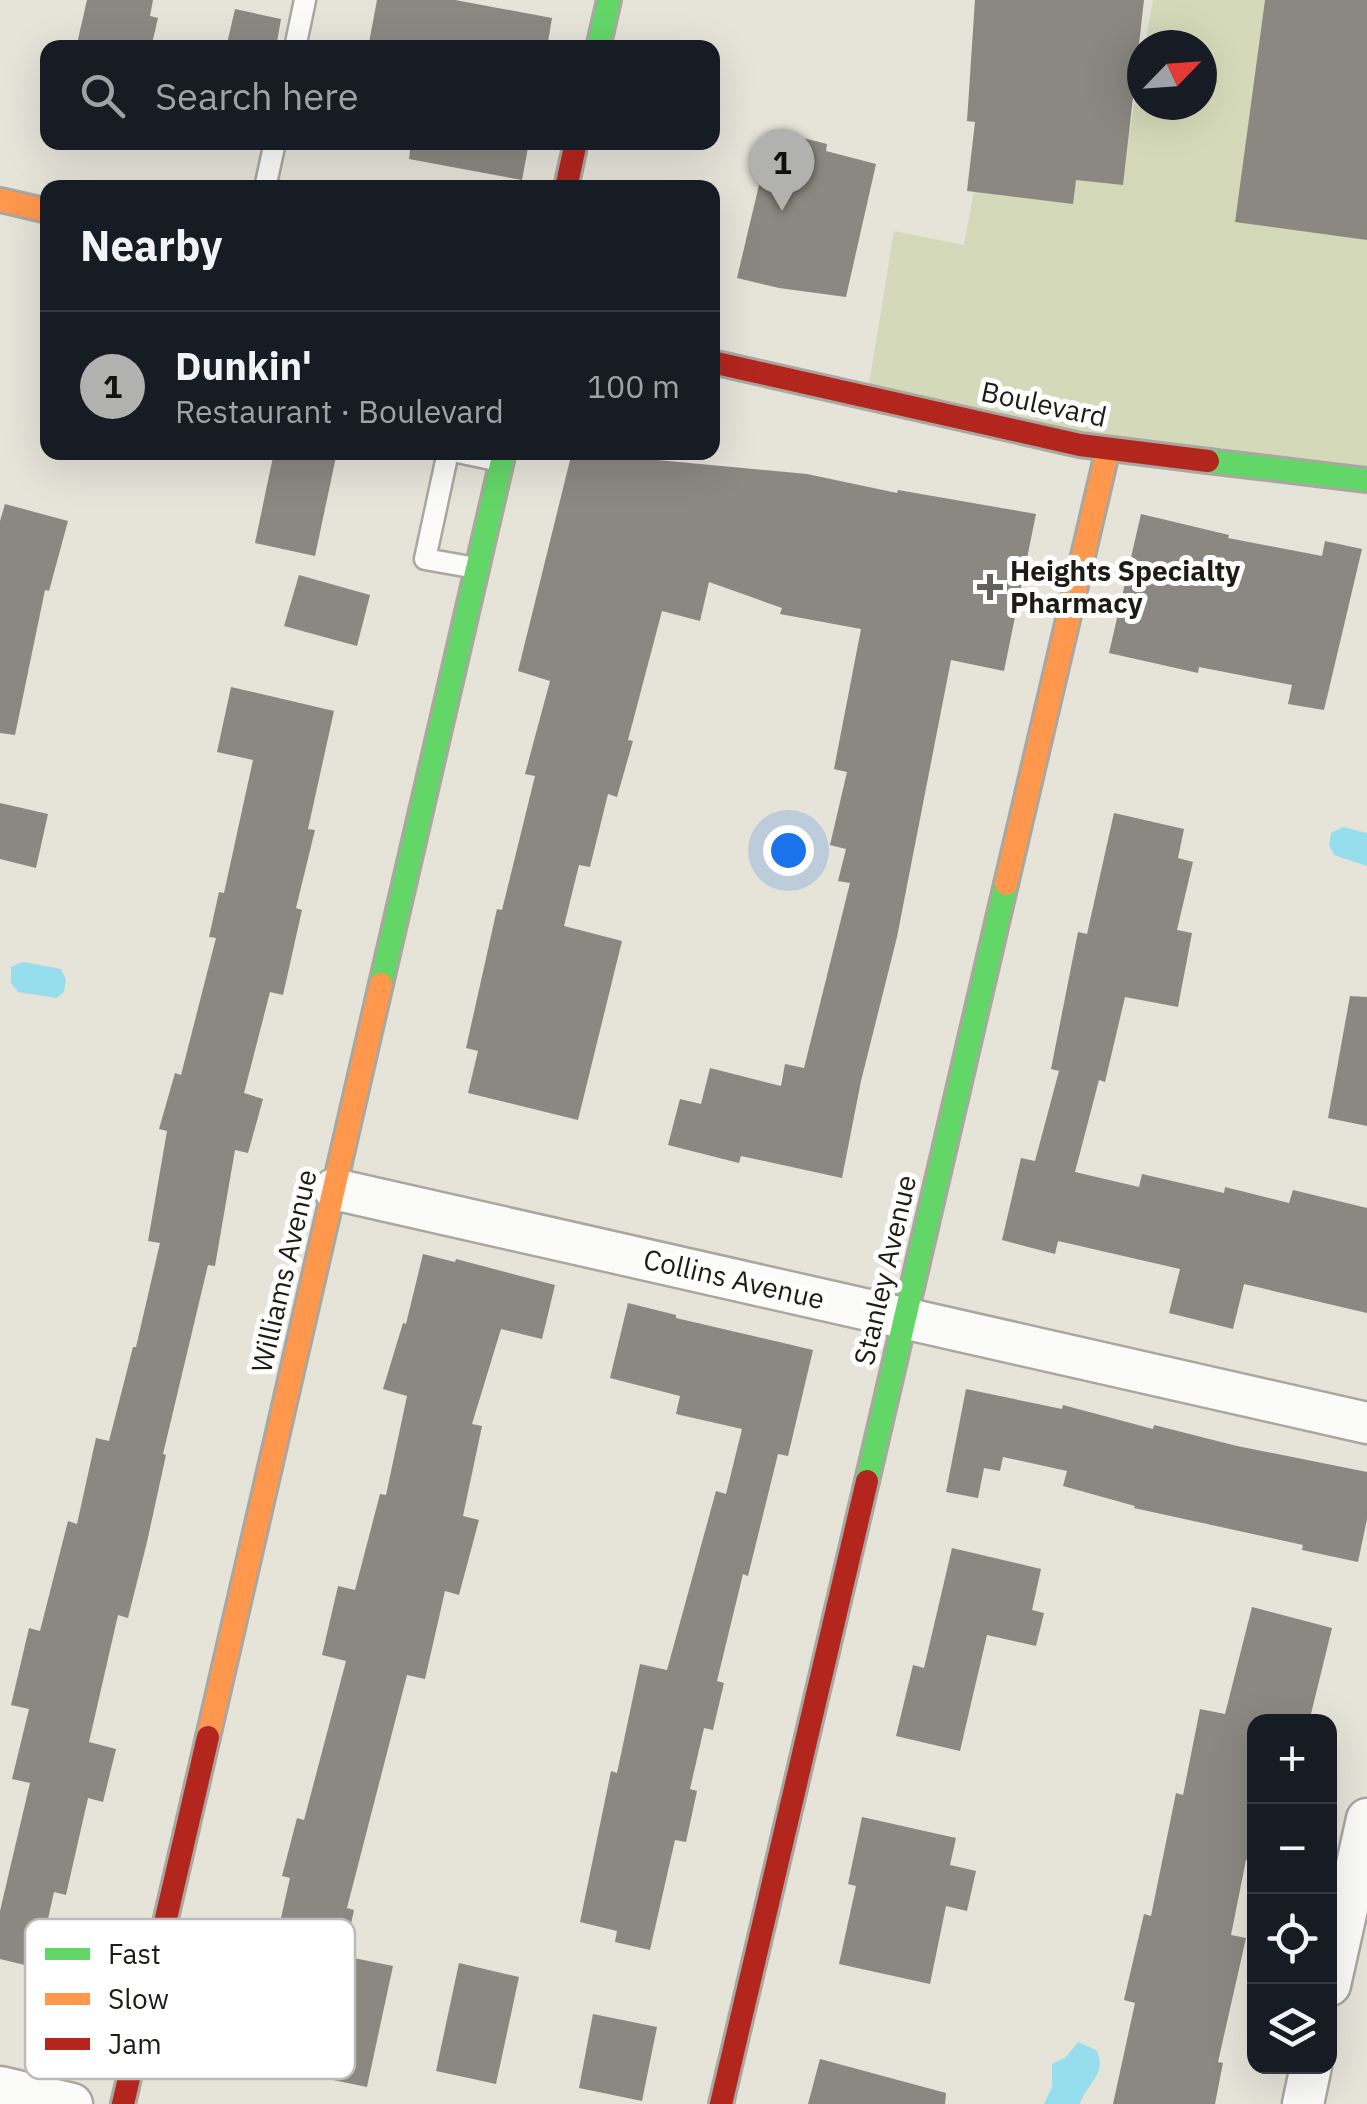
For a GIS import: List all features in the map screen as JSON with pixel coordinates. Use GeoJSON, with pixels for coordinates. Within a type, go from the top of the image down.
{"type":"FeatureCollection","features":[{"type":"Feature","properties":{"kind":"street"},"geometry":{"type":"LineString","coordinates":[[600,40],[609,0]]}},
{"type":"Feature","properties":{"kind":"street"},"geometry":{"type":"LineString","coordinates":[[568,180],[574,150]]}},
{"type":"Feature","properties":{"kind":"street"},"geometry":{"type":"LineString","coordinates":[[0,200],[40,209]]}},
{"type":"Feature","properties":{"kind":"street","name":"Boulevard"},"geometry":{"type":"LineString","coordinates":[[720,364],[1080,446],[1367,480]]}},
{"type":"Feature","properties":{"kind":"street","name":"Stanley Avenue"},"geometry":{"type":"LineString","coordinates":[[721,2104],[1108,449]]}},
{"type":"Feature","properties":{"kind":"street","name":"Williams Avenue"},"geometry":{"type":"LineString","coordinates":[[166,1919],[502,460]]}},
{"type":"Feature","properties":{"kind":"street","name":"Collins Avenue"},"geometry":{"type":"LineString","coordinates":[[334,1188],[1367,1422]]}},
{"type":"Feature","properties":{"kind":"street"},"geometry":{"type":"LineString","coordinates":[[1330,1984],[1367,1819]]}},
{"type":"Feature","properties":{"kind":"street"},"geometry":{"type":"LineString","coordinates":[[1303,2104],[1309,2074]]}},
{"type":"Feature","properties":{"kind":"street","name":"Williams Avenue"},"geometry":{"type":"LineString","coordinates":[[123,2104],[129,2079]]}},
{"type":"Feature","properties":{"kind":"street"},"geometry":{"type":"LineString","coordinates":[[0,2086],[72,2104]]}},
{"type":"Feature","properties":{"kind":"lane"},"geometry":{"type":"LineString","coordinates":[[297,40],[306,0]]}},
{"type":"Feature","properties":{"kind":"lane"},"geometry":{"type":"LineString","coordinates":[[267,180],[273,150]]}},
{"type":"Feature","properties":{"kind":"lane"},"geometry":{"type":"LineString","coordinates":[[446,460],[425,558],[478,569]]}},
{"type":"Feature","properties":{"kind":"green space"},"geometry":{"type":"Polygon","coordinates":[[[1153,0],[1265,0],[1235,221],[1367,240],[1367,476],[867,397],[894,231],[964,245],[979,163],[1124,162],[1132,120],[1217,120],[1217,30],[1148,30],[1153,0]]]}},
{"type":"Feature","properties":{"kind":"water"},"geometry":{"type":"Polygon","coordinates":[[[1343,827],[1367,833],[1367,866],[1334,855],[1329,845],[1331,833],[1343,827]]]}},
{"type":"Feature","properties":{"kind":"water"},"geometry":{"type":"Polygon","coordinates":[[[23,962],[61,969],[66,979],[64,992],[56,998],[18,992],[11,983],[11,967],[23,962]]]}},
{"type":"Feature","properties":{"kind":"water"},"geometry":{"type":"Polygon","coordinates":[[[1078,2042],[1096,2050],[1100,2066],[1095,2078],[1080,2104],[1044,2104],[1052,2087],[1052,2064],[1066,2057],[1078,2042]]]}},
{"type":"Feature","properties":{"kind":"building"},"geometry":{"type":"Polygon","coordinates":[[[87,0],[153,0],[150,16],[158,18],[153,40],[78,40],[87,0]]]}},
{"type":"Feature","properties":{"kind":"building"},"geometry":{"type":"Polygon","coordinates":[[[377,0],[455,0],[552,18],[548,40],[370,40],[377,0]]]}},
{"type":"Feature","properties":{"kind":"building"},"geometry":{"type":"Polygon","coordinates":[[[975,0],[1144,0],[1141,30],[1127,30],[1127,120],[1130,120],[1123,185],[1076,180],[1073,204],[967,191],[975,122],[967,121],[975,0]]]}},
{"type":"Feature","properties":{"kind":"building"},"geometry":{"type":"Polygon","coordinates":[[[1265,0],[1367,0],[1367,240],[1235,222],[1265,0]]]}},
{"type":"Feature","properties":{"kind":"building"},"geometry":{"type":"Polygon","coordinates":[[[235,9],[281,19],[277,40],[228,40],[235,9]]]}},
{"type":"Feature","properties":{"kind":"building"},"geometry":{"type":"Polygon","coordinates":[[[772,130],[827,144],[826,151],[876,164],[846,297],[737,278],[772,130]]]}},
{"type":"Feature","properties":{"kind":"building"},"geometry":{"type":"Polygon","coordinates":[[[410,150],[528,150],[522,180],[409,159],[410,150]]]}},
{"type":"Feature","properties":{"kind":"building"},"geometry":{"type":"Polygon","coordinates":[[[272,460],[335,460],[315,556],[255,543],[272,460]]]}},
{"type":"Feature","properties":{"kind":"building"},"geometry":{"type":"Polygon","coordinates":[[[570,460],[657,460],[807,474],[897,493],[898,490],[1036,514],[1004,671],[951,660],[897,937],[861,1081],[842,1178],[741,1156],[739,1163],[668,1145],[680,1099],[701,1104],[710,1068],[781,1086],[785,1064],[804,1068],[850,883],[838,881],[846,849],[830,845],[847,772],[834,769],[861,629],[780,614],[782,608],[709,582],[700,621],[662,611],[617,797],[608,794],[590,867],[579,865],[564,926],[622,941],[578,1120],[468,1093],[478,1051],[466,1048],[497,909],[502,910],[535,776],[525,774],[550,681],[518,671],[570,460]]]}},
{"type":"Feature","properties":{"kind":"building"},"geometry":{"type":"Polygon","coordinates":[[[5,504],[68,521],[49,591],[45,590],[15,735],[0,733],[0,521],[5,504]]]}},
{"type":"Feature","properties":{"kind":"building"},"geometry":{"type":"Polygon","coordinates":[[[1141,514],[1229,535],[1228,538],[1322,556],[1325,541],[1362,549],[1324,710],[1288,704],[1292,685],[1199,667],[1198,673],[1109,653],[1141,514]]]}},
{"type":"Feature","properties":{"kind":"building"},"geometry":{"type":"Polygon","coordinates":[[[299,575],[370,595],[357,646],[284,626],[299,575]]]}},
{"type":"Feature","properties":{"kind":"building"},"geometry":{"type":"Polygon","coordinates":[[[231,687],[334,711],[308,829],[315,830],[296,908],[302,910],[283,995],[270,992],[244,1093],[263,1099],[248,1153],[235,1150],[215,1266],[208,1265],[163,1454],[166,1455],[147,1542],[128,1618],[118,1615],[89,1742],[116,1749],[103,1802],[88,1798],[66,1895],[54,1892],[48,1919],[25,1919],[25,1965],[0,1959],[0,1911],[30,1783],[12,1779],[29,1709],[11,1705],[29,1628],[40,1631],[68,1521],[77,1524],[96,1438],[109,1441],[160,1243],[148,1241],[167,1131],[159,1129],[175,1073],[181,1075],[216,938],[209,937],[219,892],[224,893],[253,760],[217,752],[231,687]]]}},
{"type":"Feature","properties":{"kind":"building"},"geometry":{"type":"Polygon","coordinates":[[[0,803],[48,814],[36,868],[0,859],[0,803]]]}},
{"type":"Feature","properties":{"kind":"building"},"geometry":{"type":"Polygon","coordinates":[[[1114,813],[1184,829],[1178,858],[1193,862],[1177,930],[1192,933],[1178,1007],[1125,997],[1105,1082],[1099,1080],[1075,1172],[1139,1187],[1142,1174],[1224,1193],[1225,1187],[1289,1203],[1293,1190],[1367,1208],[1367,1313],[1244,1284],[1233,1329],[1169,1313],[1180,1269],[1058,1241],[1055,1254],[1002,1240],[1021,1158],[1035,1161],[1059,1071],[1051,1069],[1078,932],[1087,934],[1114,813]]]}},
{"type":"Feature","properties":{"kind":"building"},"geometry":{"type":"Polygon","coordinates":[[[1350,996],[1367,997],[1367,1126],[1328,1118],[1350,996]]]}},
{"type":"Feature","properties":{"kind":"building"},"geometry":{"type":"Polygon","coordinates":[[[423,1254],[555,1285],[542,1339],[501,1329],[472,1424],[482,1426],[463,1516],[479,1520],[459,1595],[445,1591],[425,1679],[407,1675],[347,1908],[354,1910],[352,1919],[281,1919],[290,1878],[282,1876],[297,1818],[304,1820],[346,1661],[322,1655],[338,1586],[355,1590],[380,1494],[386,1495],[407,1396],[383,1389],[403,1323],[406,1324],[423,1254]]]}},
{"type":"Feature","properties":{"kind":"building"},"geometry":{"type":"Polygon","coordinates":[[[628,1303],[813,1350],[788,1456],[778,1454],[748,1576],[743,1574],[717,1681],[724,1683],[713,1730],[704,1728],[690,1789],[697,1791],[686,1842],[675,1840],[650,1950],[615,1942],[617,1931],[580,1922],[611,1771],[617,1773],[640,1664],[667,1670],[716,1491],[726,1494],[742,1429],[676,1414],[680,1396],[610,1378],[628,1303]]]}},
{"type":"Feature","properties":{"kind":"building"},"geometry":{"type":"Polygon","coordinates":[[[966,1389],[1062,1409],[1063,1405],[1153,1429],[1154,1425],[1367,1472],[1367,1519],[1358,1562],[1302,1550],[1303,1545],[1134,1508],[1063,1486],[1067,1471],[1003,1457],[1000,1471],[984,1468],[978,1498],[946,1492],[966,1389]]]}},
{"type":"Feature","properties":{"kind":"building"},"geometry":{"type":"Polygon","coordinates":[[[952,1548],[1041,1569],[1032,1610],[1044,1613],[1036,1646],[987,1635],[960,1751],[896,1736],[913,1665],[924,1668],[952,1548]]]}},
{"type":"Feature","properties":{"kind":"building"},"geometry":{"type":"Polygon","coordinates":[[[1252,1607],[1332,1628],[1311,1714],[1247,1714],[1247,1860],[1231,1935],[1246,1938],[1218,2062],[1223,2063],[1215,2104],[1113,2104],[1135,2003],[1124,2000],[1144,1914],[1151,1916],[1176,1793],[1183,1795],[1200,1709],[1225,1714],[1252,1607]]]}},
{"type":"Feature","properties":{"kind":"building"},"geometry":{"type":"Polygon","coordinates":[[[862,1817],[956,1838],[950,1865],[976,1871],[967,1911],[946,1906],[930,1984],[839,1964],[856,1886],[848,1884],[862,1817]]]}},
{"type":"Feature","properties":{"kind":"building"},"geometry":{"type":"Polygon","coordinates":[[[355,1958],[393,1966],[367,2087],[328,2079],[355,2079],[355,1958]]]}},
{"type":"Feature","properties":{"kind":"building"},"geometry":{"type":"Polygon","coordinates":[[[459,1963],[519,1977],[496,2084],[436,2071],[459,1963]]]}},
{"type":"Feature","properties":{"kind":"building"},"geometry":{"type":"Polygon","coordinates":[[[593,2014],[657,2027],[642,2101],[579,2088],[593,2014]]]}},
{"type":"Feature","properties":{"kind":"building"},"geometry":{"type":"Polygon","coordinates":[[[820,2059],[946,2093],[945,2104],[808,2104],[820,2059]]]}},
{"type":"Feature","properties":{"kind":"traffic: fast"},"geometry":{"type":"LineString","coordinates":[[600,40],[609,0]]}},
{"type":"Feature","properties":{"kind":"traffic: fast"},"geometry":{"type":"LineString","coordinates":[[381,984],[502,460]]}},
{"type":"Feature","properties":{"kind":"traffic: fast"},"geometry":{"type":"LineString","coordinates":[[1208,461],[1367,480]]}},
{"type":"Feature","properties":{"kind":"traffic: fast"},"geometry":{"type":"LineString","coordinates":[[867,1481],[1006,884]]}},
{"type":"Feature","properties":{"kind":"traffic: slow"},"geometry":{"type":"LineString","coordinates":[[0,200],[40,209]]}},
{"type":"Feature","properties":{"kind":"traffic: slow"},"geometry":{"type":"LineString","coordinates":[[1006,884],[1108,449]]}},
{"type":"Feature","properties":{"kind":"traffic: slow"},"geometry":{"type":"LineString","coordinates":[[208,1737],[381,984]]}},
{"type":"Feature","properties":{"kind":"traffic: jam"},"geometry":{"type":"LineString","coordinates":[[568,180],[574,150]]}},
{"type":"Feature","properties":{"kind":"traffic: jam"},"geometry":{"type":"LineString","coordinates":[[720,364],[1080,445],[1208,461]]}},
{"type":"Feature","properties":{"kind":"traffic: jam"},"geometry":{"type":"LineString","coordinates":[[721,2104],[867,1481]]}},
{"type":"Feature","properties":{"kind":"traffic: jam"},"geometry":{"type":"LineString","coordinates":[[166,1919],[208,1737]]}},
{"type":"Feature","properties":{"kind":"traffic: jam"},"geometry":{"type":"LineString","coordinates":[[123,2104],[129,2079]]}},
{"type":"Feature","properties":{"kind":"place","name":"Dunkin'"},"geometry":{"type":"Point","coordinates":[782,211]}},
{"type":"Feature","properties":{"kind":"place","name":"Heights Specialty Pharmacy"},"geometry":{"type":"Point","coordinates":[990,587]}}]}
